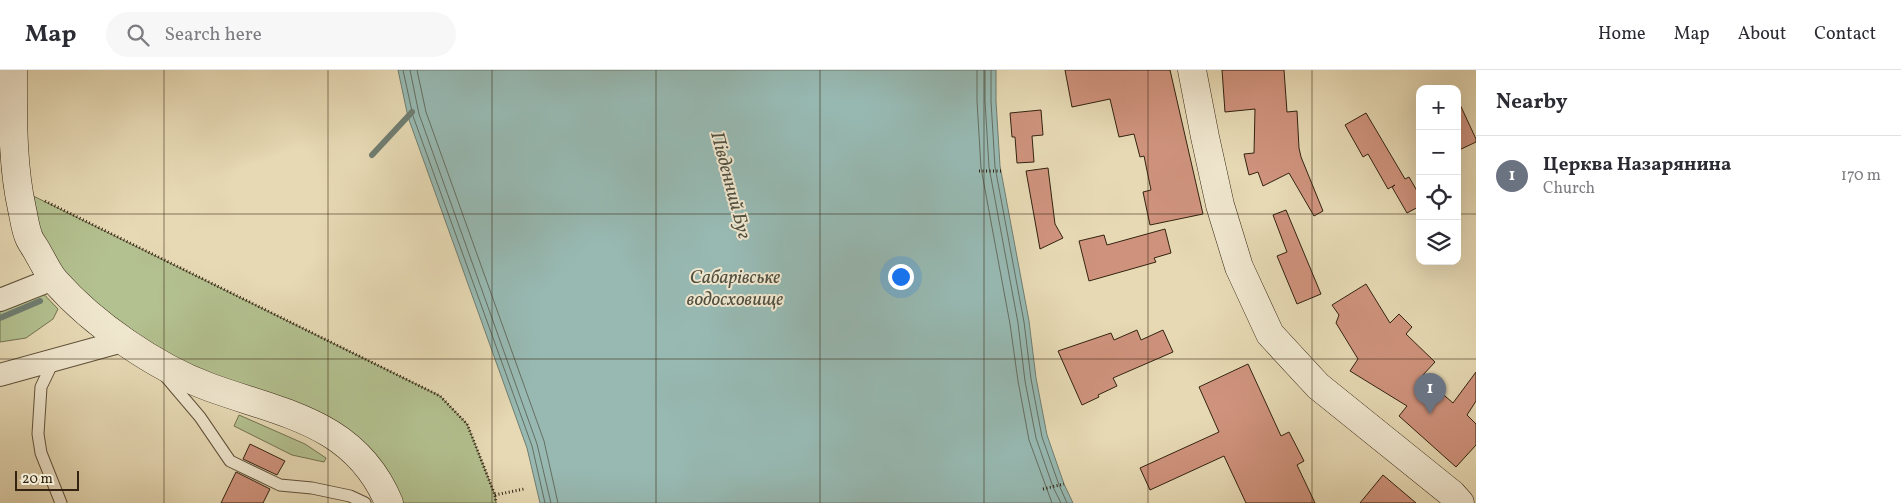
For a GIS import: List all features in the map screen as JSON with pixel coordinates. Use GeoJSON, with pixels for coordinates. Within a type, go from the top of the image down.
{"type":"FeatureCollection","features":[{"type":"Feature","properties":{"kind":"street"},"geometry":{"type":"LineString","coordinates":[[13,70],[14,138],[18,188],[28,235],[53,279],[77,303],[123,341],[150,358],[207,386],[302,418],[334,434],[370,468],[383,488],[389,503]]}},
{"type":"Feature","properties":{"kind":"street"},"geometry":{"type":"LineString","coordinates":[[1192,70],[1220,205],[1239,268],[1270,334],[1318,386],[1452,494],[1460,503]]}},
{"type":"Feature","properties":{"kind":"street"},"geometry":{"type":"LineString","coordinates":[[0,300],[53,279]]}},
{"type":"Feature","properties":{"kind":"street"},"geometry":{"type":"LineString","coordinates":[[0,374],[123,341]]}},
{"type":"Feature","properties":{"kind":"lane"},"geometry":{"type":"LineString","coordinates":[[150,358],[200,417],[230,461],[280,485],[312,488],[350,496],[365,503]]}},
{"type":"Feature","properties":{"kind":"lane"},"geometry":{"type":"LineString","coordinates":[[54,360],[40,388],[38,434],[41,453],[61,503]]}},
{"type":"Feature","properties":{"kind":"path"},"geometry":{"type":"LineString","coordinates":[[979,171],[1001,171]]}},
{"type":"Feature","properties":{"kind":"path"},"geometry":{"type":"LineString","coordinates":[[18,188],[440,396],[467,424],[495,495],[496,503]]}},
{"type":"Feature","properties":{"kind":"path"},"geometry":{"type":"LineString","coordinates":[[1043,489],[1064,484]]}},
{"type":"Feature","properties":{"kind":"path"},"geometry":{"type":"LineString","coordinates":[[495,495],[524,489]]}},
{"type":"Feature","properties":{"kind":"green space"},"geometry":{"type":"Polygon","coordinates":[[[17,188],[440,396],[467,424],[495,495],[496,503],[389,503],[354,451],[207,386],[77,303],[17,188]]]}},
{"type":"Feature","properties":{"kind":"green space"},"geometry":{"type":"Polygon","coordinates":[[[36,286],[58,309],[53,319],[26,338],[0,342],[0,300],[36,286]]]}},
{"type":"Feature","properties":{"kind":"green space"},"geometry":{"type":"Polygon","coordinates":[[[239,415],[305,444],[326,458],[324,462],[292,455],[234,426],[239,415]]]}},
{"type":"Feature","properties":{"kind":"water","name":"Сабарівське водосховище"},"geometry":{"type":"Polygon","coordinates":[[[398,70],[996,70],[1000,166],[1029,321],[1036,378],[1047,435],[1064,484],[1073,503],[540,503],[527,448],[408,117],[398,70]]]}},
{"type":"Feature","properties":{"kind":"building"},"geometry":{"type":"Polygon","coordinates":[[[1065,70],[1170,70],[1203,214],[1150,225],[1143,192],[1151,190],[1144,156],[1140,157],[1134,134],[1119,137],[1110,99],[1072,107],[1065,70]]]}},
{"type":"Feature","properties":{"kind":"building"},"geometry":{"type":"Polygon","coordinates":[[[1222,70],[1284,70],[1287,112],[1297,111],[1301,157],[1323,211],[1314,216],[1289,173],[1263,186],[1258,172],[1249,175],[1244,154],[1254,153],[1255,109],[1225,112],[1222,70]]]}},
{"type":"Feature","properties":{"kind":"building"},"geometry":{"type":"Polygon","coordinates":[[[1461,107],[1476,139],[1476,142],[1461,149],[1461,107]]]}},
{"type":"Feature","properties":{"kind":"building"},"geometry":{"type":"Polygon","coordinates":[[[1041,110],[1043,135],[1032,136],[1034,162],[1017,163],[1015,137],[1012,137],[1010,113],[1041,110]]]}},
{"type":"Feature","properties":{"kind":"building"},"geometry":{"type":"Polygon","coordinates":[[[1366,113],[1405,179],[1409,177],[1416,189],[1416,208],[1407,213],[1392,187],[1395,185],[1388,189],[1368,154],[1363,157],[1345,125],[1366,113]]]}},
{"type":"Feature","properties":{"kind":"building"},"geometry":{"type":"Polygon","coordinates":[[[1048,168],[1055,224],[1063,238],[1040,249],[1026,171],[1048,168]]]}},
{"type":"Feature","properties":{"kind":"building"},"geometry":{"type":"Polygon","coordinates":[[[1286,210],[1321,294],[1297,304],[1277,256],[1287,252],[1273,215],[1286,210]]]}},
{"type":"Feature","properties":{"kind":"building"},"geometry":{"type":"Polygon","coordinates":[[[1165,229],[1171,253],[1154,258],[1156,262],[1089,281],[1079,241],[1104,235],[1107,245],[1165,229]]]}},
{"type":"Feature","properties":{"kind":"building"},"geometry":{"type":"Polygon","coordinates":[[[1366,284],[1390,323],[1399,314],[1412,327],[1406,334],[1435,362],[1422,376],[1453,403],[1476,372],[1476,401],[1467,415],[1476,424],[1476,445],[1456,467],[1399,416],[1407,406],[1350,371],[1358,359],[1336,323],[1339,315],[1332,305],[1366,284]]]}},
{"type":"Feature","properties":{"kind":"building"},"geometry":{"type":"Polygon","coordinates":[[[1137,330],[1141,340],[1163,330],[1173,352],[1113,378],[1117,386],[1082,405],[1058,351],[1111,333],[1114,340],[1137,330]]]}},
{"type":"Feature","properties":{"kind":"building"},"geometry":{"type":"Polygon","coordinates":[[[1248,364],[1281,436],[1289,432],[1304,461],[1297,465],[1315,503],[1246,503],[1224,456],[1150,490],[1140,468],[1219,432],[1199,387],[1248,364]]]}},
{"type":"Feature","properties":{"kind":"building"},"geometry":{"type":"Polygon","coordinates":[[[250,444],[285,461],[277,475],[243,459],[250,444]]]}},
{"type":"Feature","properties":{"kind":"building"},"geometry":{"type":"Polygon","coordinates":[[[236,472],[270,489],[263,503],[221,503],[236,472]]]}},
{"type":"Feature","properties":{"kind":"building"},"geometry":{"type":"Polygon","coordinates":[[[1383,475],[1416,503],[1360,503],[1383,475]]]}},
{"type":"Feature","properties":{"kind":"waterway"},"geometry":{"type":"LineString","coordinates":[[372,155],[412,112]]}},
{"type":"Feature","properties":{"kind":"waterway"},"geometry":{"type":"LineString","coordinates":[[0,318],[40,301]]}},
{"type":"Feature","properties":{"kind":"place","name":"Церква Назарянина"},"geometry":{"type":"Point","coordinates":[1430,414]}},
{"type":"Feature","properties":{"kind":"water label","name":"Південний Буг"},"geometry":{"type":"Point","coordinates":[732,185]}}]}
